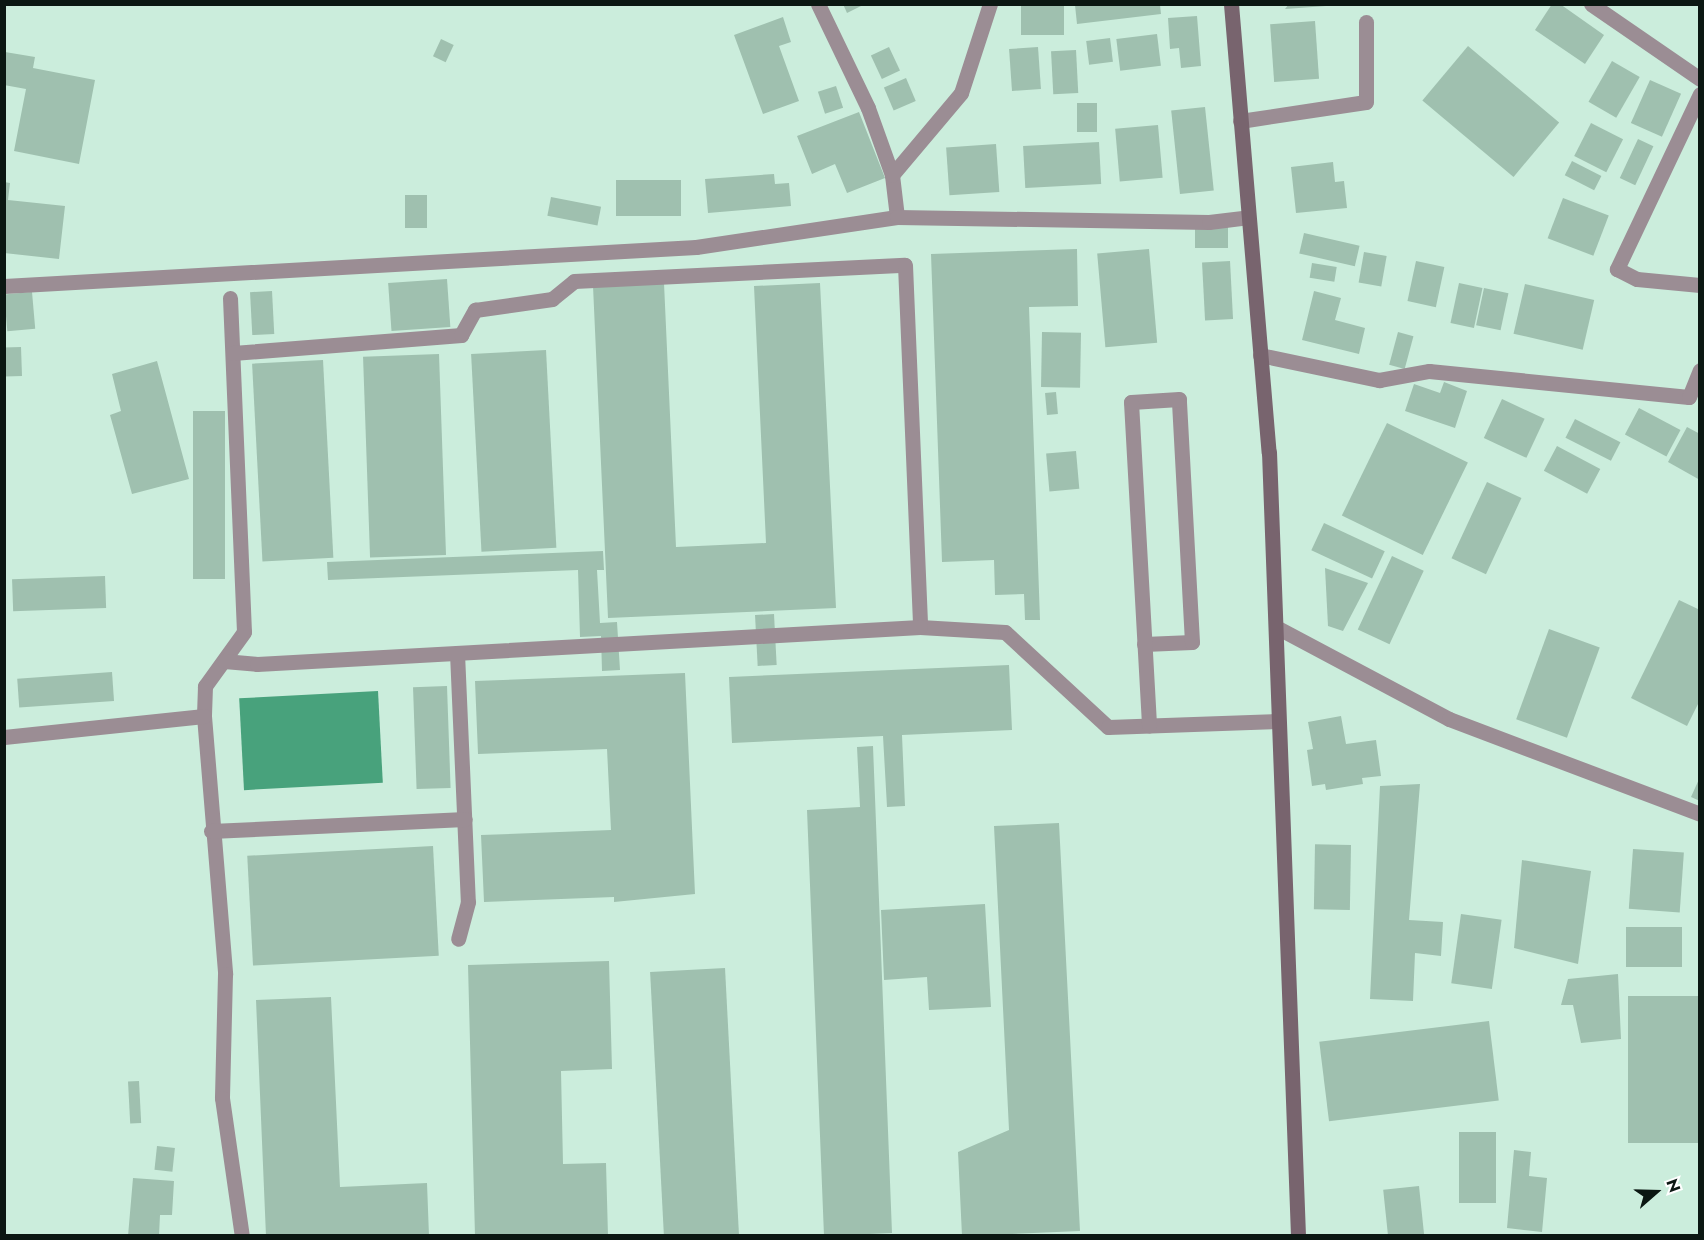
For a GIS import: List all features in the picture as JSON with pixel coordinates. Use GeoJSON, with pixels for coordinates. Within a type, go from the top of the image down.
{"type":"FeatureCollection","features":[{"type":"Feature","properties":{"kind":"street"},"geometry":{"type":"LineString","coordinates":[[818,4],[868,108],[892,176],[897,217]]}},
{"type":"Feature","properties":{"kind":"street"},"geometry":{"type":"LineString","coordinates":[[892,176],[961,93],[990,4]]}},
{"type":"Feature","properties":{"kind":"street"},"geometry":{"type":"LineString","coordinates":[[1231,4],[1260,355],[1278,628],[1278,721],[1298,1236]]}},
{"type":"Feature","properties":{"kind":"street"},"geometry":{"type":"LineString","coordinates":[[1591,4],[1700,79]]}},
{"type":"Feature","properties":{"kind":"street"},"geometry":{"type":"LineString","coordinates":[[1240,121],[1366,102],[1366,22]]}},
{"type":"Feature","properties":{"kind":"street"},"geometry":{"type":"LineString","coordinates":[[1700,94],[1617,269],[1637,279],[1700,285]]}},
{"type":"Feature","properties":{"kind":"street"},"geometry":{"type":"LineString","coordinates":[[4,286],[696,247],[897,217],[1209,222],[1247,217]]}},
{"type":"Feature","properties":{"kind":"street"},"geometry":{"type":"LineString","coordinates":[[232,353],[461,335],[475,310],[552,300],[574,282],[905,265],[920,627]]}},
{"type":"Feature","properties":{"kind":"street"},"geometry":{"type":"LineString","coordinates":[[230,298],[244,632],[205,686],[204,716],[211,831],[225,974],[224,1121],[242,1236]]}},
{"type":"Feature","properties":{"kind":"street"},"geometry":{"type":"LineString","coordinates":[[1260,355],[1378,380],[1429,370],[1694,397],[1700,370]]}},
{"type":"Feature","properties":{"kind":"street"},"geometry":{"type":"LineString","coordinates":[[1144,644],[1192,642],[1179,399],[1131,402],[1144,644],[1149,725]]}},
{"type":"Feature","properties":{"kind":"street"},"geometry":{"type":"LineString","coordinates":[[224,661],[257,664],[920,627],[1005,632],[1108,727],[1278,721]]}},
{"type":"Feature","properties":{"kind":"street"},"geometry":{"type":"LineString","coordinates":[[1278,628],[1449,719],[1700,814]]}},
{"type":"Feature","properties":{"kind":"street"},"geometry":{"type":"LineString","coordinates":[[457,653],[468,902],[458,939]]}},
{"type":"Feature","properties":{"kind":"street"},"geometry":{"type":"LineString","coordinates":[[4,737],[204,716]]}},
{"type":"Feature","properties":{"kind":"street"},"geometry":{"type":"LineString","coordinates":[[211,831],[465,819]]}},
{"type":"Feature","properties":{"kind":"shaded area"},"geometry":{"type":"Polygon","coordinates":[[[378,691],[383,783],[244,790],[239,698],[378,691]]]}},
{"type":"Feature","properties":{"kind":"building"},"geometry":{"type":"Polygon","coordinates":[[[843,4],[865,4],[847,13],[843,4]]]}},
{"type":"Feature","properties":{"kind":"building"},"geometry":{"type":"Polygon","coordinates":[[[1021,4],[1064,4],[1064,35],[1021,35],[1021,4]]]}},
{"type":"Feature","properties":{"kind":"building"},"geometry":{"type":"Polygon","coordinates":[[[1289,4],[1326,4],[1326,6],[1285,9],[1289,4]]]}},
{"type":"Feature","properties":{"kind":"building"},"geometry":{"type":"Polygon","coordinates":[[[1552,4],[1560,4],[1604,35],[1585,64],[1535,30],[1552,4]]]}},
{"type":"Feature","properties":{"kind":"building"},"geometry":{"type":"Polygon","coordinates":[[[1075,5],[1160,5],[1161,14],[1077,24],[1075,5]]]}},
{"type":"Feature","properties":{"kind":"building"},"geometry":{"type":"Polygon","coordinates":[[[1197,16],[1201,66],[1181,68],[1179,48],[1170,49],[1168,18],[1197,16]]]}},
{"type":"Feature","properties":{"kind":"building"},"geometry":{"type":"Polygon","coordinates":[[[783,17],[791,42],[779,46],[799,101],[763,114],[734,35],[783,17]]]}},
{"type":"Feature","properties":{"kind":"building"},"geometry":{"type":"Polygon","coordinates":[[[1315,21],[1319,79],[1274,82],[1270,24],[1315,21]]]}},
{"type":"Feature","properties":{"kind":"building"},"geometry":{"type":"Polygon","coordinates":[[[1157,34],[1161,66],[1120,71],[1116,39],[1157,34]]]}},
{"type":"Feature","properties":{"kind":"building"},"geometry":{"type":"Polygon","coordinates":[[[1110,38],[1113,62],[1089,65],[1086,41],[1110,38]]]}},
{"type":"Feature","properties":{"kind":"building"},"geometry":{"type":"Polygon","coordinates":[[[441,39],[454,45],[446,62],[433,56],[441,39]]]}},
{"type":"Feature","properties":{"kind":"building"},"geometry":{"type":"Polygon","coordinates":[[[1468,46],[1559,122],[1514,177],[1422,100],[1468,46]]]}},
{"type":"Feature","properties":{"kind":"building"},"geometry":{"type":"Polygon","coordinates":[[[889,47],[900,71],[882,79],[871,55],[889,47]]]}},
{"type":"Feature","properties":{"kind":"building"},"geometry":{"type":"Polygon","coordinates":[[[1038,47],[1041,89],[1012,91],[1009,49],[1038,47]]]}},
{"type":"Feature","properties":{"kind":"building"},"geometry":{"type":"Polygon","coordinates":[[[1076,50],[1078,93],[1053,94],[1051,51],[1076,50]]]}},
{"type":"Feature","properties":{"kind":"building"},"geometry":{"type":"Polygon","coordinates":[[[5,52],[35,57],[33,68],[95,80],[79,164],[14,151],[26,89],[4,85],[5,52]]]}},
{"type":"Feature","properties":{"kind":"building"},"geometry":{"type":"Polygon","coordinates":[[[1612,61],[1640,77],[1616,118],[1588,102],[1612,61]]]}},
{"type":"Feature","properties":{"kind":"building"},"geometry":{"type":"Polygon","coordinates":[[[906,78],[916,101],[894,110],[884,87],[906,78]]]}},
{"type":"Feature","properties":{"kind":"building"},"geometry":{"type":"Polygon","coordinates":[[[1650,80],[1681,94],[1662,137],[1631,123],[1650,80]]]}},
{"type":"Feature","properties":{"kind":"building"},"geometry":{"type":"Polygon","coordinates":[[[836,86],[843,108],[825,114],[818,92],[836,86]]]}},
{"type":"Feature","properties":{"kind":"building"},"geometry":{"type":"Polygon","coordinates":[[[1077,103],[1097,103],[1097,132],[1077,132],[1077,103]]]}},
{"type":"Feature","properties":{"kind":"building"},"geometry":{"type":"Polygon","coordinates":[[[1205,107],[1214,191],[1180,194],[1171,111],[1205,107]]]}},
{"type":"Feature","properties":{"kind":"building"},"geometry":{"type":"Polygon","coordinates":[[[859,112],[885,178],[847,193],[835,164],[812,174],[797,136],[859,112]]]}},
{"type":"Feature","properties":{"kind":"building"},"geometry":{"type":"Polygon","coordinates":[[[1591,123],[1623,139],[1606,172],[1574,156],[1591,123]]]}},
{"type":"Feature","properties":{"kind":"building"},"geometry":{"type":"Polygon","coordinates":[[[1158,125],[1163,178],[1120,182],[1115,129],[1158,125]]]}},
{"type":"Feature","properties":{"kind":"building"},"geometry":{"type":"Polygon","coordinates":[[[1638,139],[1653,146],[1635,185],[1620,178],[1638,139]]]}},
{"type":"Feature","properties":{"kind":"building"},"geometry":{"type":"Polygon","coordinates":[[[1099,142],[1101,184],[1025,188],[1023,146],[1099,142]]]}},
{"type":"Feature","properties":{"kind":"building"},"geometry":{"type":"Polygon","coordinates":[[[996,144],[999,192],[949,195],[946,147],[996,144]]]}},
{"type":"Feature","properties":{"kind":"building"},"geometry":{"type":"Polygon","coordinates":[[[1572,161],[1601,176],[1594,190],[1565,175],[1572,161]]]}},
{"type":"Feature","properties":{"kind":"building"},"geometry":{"type":"Polygon","coordinates":[[[1333,162],[1335,182],[1344,181],[1347,208],[1296,213],[1291,167],[1333,162]]]}},
{"type":"Feature","properties":{"kind":"building"},"geometry":{"type":"Polygon","coordinates":[[[774,174],[775,184],[789,183],[791,206],[708,213],[705,179],[774,174]]]}},
{"type":"Feature","properties":{"kind":"building"},"geometry":{"type":"Polygon","coordinates":[[[616,180],[681,180],[681,216],[616,216],[616,180]]]}},
{"type":"Feature","properties":{"kind":"building"},"geometry":{"type":"Polygon","coordinates":[[[4,182],[10,183],[8,200],[65,206],[59,259],[4,253],[4,182]]]}},
{"type":"Feature","properties":{"kind":"building"},"geometry":{"type":"Polygon","coordinates":[[[405,195],[427,195],[427,228],[405,228],[405,195]]]}},
{"type":"Feature","properties":{"kind":"building"},"geometry":{"type":"Polygon","coordinates":[[[551,197],[601,207],[597,225],[547,216],[551,197]]]}},
{"type":"Feature","properties":{"kind":"building"},"geometry":{"type":"Polygon","coordinates":[[[1563,198],[1609,216],[1593,256],[1548,238],[1563,198]]]}},
{"type":"Feature","properties":{"kind":"building"},"geometry":{"type":"Polygon","coordinates":[[[1195,226],[1228,226],[1228,248],[1195,248],[1195,226]]]}},
{"type":"Feature","properties":{"kind":"building"},"geometry":{"type":"Polygon","coordinates":[[[1304,233],[1360,246],[1355,266],[1299,253],[1304,233]]]}},
{"type":"Feature","properties":{"kind":"building"},"geometry":{"type":"Polygon","coordinates":[[[1077,249],[1078,306],[1029,307],[1040,620],[1025,620],[1024,594],[995,595],[994,560],[942,562],[931,254],[1077,249]]]}},
{"type":"Feature","properties":{"kind":"building"},"geometry":{"type":"Polygon","coordinates":[[[1149,249],[1157,343],[1105,347],[1097,254],[1149,249]]]}},
{"type":"Feature","properties":{"kind":"building"},"geometry":{"type":"Polygon","coordinates":[[[1364,252],[1387,256],[1381,287],[1359,283],[1364,252]]]}},
{"type":"Feature","properties":{"kind":"building"},"geometry":{"type":"Polygon","coordinates":[[[1230,261],[1233,319],[1205,320],[1202,262],[1230,261]]]}},
{"type":"Feature","properties":{"kind":"building"},"geometry":{"type":"Polygon","coordinates":[[[1416,261],[1444,267],[1436,307],[1407,301],[1416,261]]]}},
{"type":"Feature","properties":{"kind":"building"},"geometry":{"type":"Polygon","coordinates":[[[1312,263],[1337,267],[1334,282],[1310,278],[1312,263]]]}},
{"type":"Feature","properties":{"kind":"building"},"geometry":{"type":"Polygon","coordinates":[[[447,279],[450,327],[391,331],[388,283],[447,279]]]}},
{"type":"Feature","properties":{"kind":"building"},"geometry":{"type":"Polygon","coordinates":[[[664,283],[676,547],[766,543],[754,286],[820,283],[836,608],[608,618],[593,286],[664,283]]]}},
{"type":"Feature","properties":{"kind":"building"},"geometry":{"type":"Polygon","coordinates":[[[1459,283],[1482,288],[1474,328],[1450,323],[1459,283]]]}},
{"type":"Feature","properties":{"kind":"building"},"geometry":{"type":"Polygon","coordinates":[[[1525,284],[1594,300],[1583,350],[1514,334],[1525,284]]]}},
{"type":"Feature","properties":{"kind":"building"},"geometry":{"type":"Polygon","coordinates":[[[1484,288],[1508,293],[1501,330],[1476,325],[1484,288]]]}},
{"type":"Feature","properties":{"kind":"building"},"geometry":{"type":"Polygon","coordinates":[[[272,291],[274,334],[252,335],[250,292],[272,291]]]}},
{"type":"Feature","properties":{"kind":"building"},"geometry":{"type":"Polygon","coordinates":[[[1314,291],[1341,298],[1335,320],[1365,328],[1359,354],[1302,340],[1314,291]]]}},
{"type":"Feature","properties":{"kind":"building"},"geometry":{"type":"Polygon","coordinates":[[[32,292],[35,329],[7,331],[4,294],[32,292]]]}},
{"type":"Feature","properties":{"kind":"building"},"geometry":{"type":"Polygon","coordinates":[[[1042,332],[1081,333],[1080,388],[1041,387],[1042,332]]]}},
{"type":"Feature","properties":{"kind":"building"},"geometry":{"type":"Polygon","coordinates":[[[1398,332],[1413,336],[1405,369],[1389,365],[1398,332]]]}},
{"type":"Feature","properties":{"kind":"building"},"geometry":{"type":"Polygon","coordinates":[[[21,347],[22,376],[5,377],[4,348],[21,347]]]}},
{"type":"Feature","properties":{"kind":"building"},"geometry":{"type":"Polygon","coordinates":[[[546,350],[556,548],[481,552],[471,354],[546,350]]]}},
{"type":"Feature","properties":{"kind":"building"},"geometry":{"type":"Polygon","coordinates":[[[439,354],[446,555],[370,558],[363,357],[439,354]]]}},
{"type":"Feature","properties":{"kind":"building"},"geometry":{"type":"Polygon","coordinates":[[[323,360],[333,558],[262,561],[252,364],[323,360]]]}},
{"type":"Feature","properties":{"kind":"building"},"geometry":{"type":"Polygon","coordinates":[[[157,361],[189,479],[132,494],[110,415],[121,411],[112,374],[157,361]]]}},
{"type":"Feature","properties":{"kind":"building"},"geometry":{"type":"Polygon","coordinates":[[[1444,382],[1467,391],[1455,428],[1405,411],[1414,384],[1440,393],[1444,382]]]}},
{"type":"Feature","properties":{"kind":"building"},"geometry":{"type":"Polygon","coordinates":[[[1056,392],[1058,414],[1047,415],[1045,393],[1056,392]]]}},
{"type":"Feature","properties":{"kind":"building"},"geometry":{"type":"Polygon","coordinates":[[[1502,399],[1545,419],[1526,458],[1484,438],[1502,399]]]}},
{"type":"Feature","properties":{"kind":"building"},"geometry":{"type":"Polygon","coordinates":[[[1639,408],[1680,430],[1666,457],[1625,434],[1639,408]]]}},
{"type":"Feature","properties":{"kind":"building"},"geometry":{"type":"Polygon","coordinates":[[[193,411],[225,411],[225,579],[193,579],[193,411]]]}},
{"type":"Feature","properties":{"kind":"building"},"geometry":{"type":"Polygon","coordinates":[[[1575,419],[1620,442],[1611,461],[1565,438],[1575,419]]]}},
{"type":"Feature","properties":{"kind":"building"},"geometry":{"type":"Polygon","coordinates":[[[1387,423],[1468,462],[1423,555],[1342,516],[1387,423]]]}},
{"type":"Feature","properties":{"kind":"building"},"geometry":{"type":"Polygon","coordinates":[[[1687,427],[1700,434],[1700,480],[1668,462],[1687,427]]]}},
{"type":"Feature","properties":{"kind":"building"},"geometry":{"type":"Polygon","coordinates":[[[1557,446],[1600,469],[1587,494],[1544,471],[1557,446]]]}},
{"type":"Feature","properties":{"kind":"building"},"geometry":{"type":"Polygon","coordinates":[[[1076,451],[1079,489],[1049,491],[1046,454],[1076,451]]]}},
{"type":"Feature","properties":{"kind":"building"},"geometry":{"type":"Polygon","coordinates":[[[1487,482],[1521,498],[1486,574],[1452,558],[1487,482]]]}},
{"type":"Feature","properties":{"kind":"building"},"geometry":{"type":"Polygon","coordinates":[[[1324,523],[1385,551],[1372,579],[1311,550],[1324,523]]]}},
{"type":"Feature","properties":{"kind":"building"},"geometry":{"type":"Polygon","coordinates":[[[603,551],[604,570],[597,570],[600,623],[617,622],[620,670],[602,671],[601,636],[580,637],[578,570],[328,580],[327,562],[603,551]]]}},
{"type":"Feature","properties":{"kind":"building"},"geometry":{"type":"Polygon","coordinates":[[[1392,556],[1424,571],[1389,644],[1358,629],[1392,556]]]}},
{"type":"Feature","properties":{"kind":"building"},"geometry":{"type":"Polygon","coordinates":[[[1325,568],[1368,583],[1343,631],[1328,626],[1325,568]]]}},
{"type":"Feature","properties":{"kind":"building"},"geometry":{"type":"Polygon","coordinates":[[[105,576],[106,608],[13,611],[12,579],[105,576]]]}},
{"type":"Feature","properties":{"kind":"building"},"geometry":{"type":"Polygon","coordinates":[[[1679,600],[1700,610],[1700,700],[1687,726],[1631,698],[1679,600]]]}},
{"type":"Feature","properties":{"kind":"building"},"geometry":{"type":"Polygon","coordinates":[[[774,614],[777,665],[758,666],[755,615],[774,614]]]}},
{"type":"Feature","properties":{"kind":"building"},"geometry":{"type":"Polygon","coordinates":[[[1549,629],[1600,647],[1567,738],[1516,719],[1549,629]]]}},
{"type":"Feature","properties":{"kind":"building"},"geometry":{"type":"Polygon","coordinates":[[[1009,665],[1012,730],[902,735],[905,806],[887,807],[883,736],[732,743],[729,677],[1009,665]]]}},
{"type":"Feature","properties":{"kind":"building"},"geometry":{"type":"Polygon","coordinates":[[[112,672],[114,701],[19,708],[17,679],[112,672]]]}},
{"type":"Feature","properties":{"kind":"building"},"geometry":{"type":"Polygon","coordinates":[[[685,673],[695,894],[614,902],[614,897],[484,902],[481,835],[611,830],[607,749],[478,754],[475,681],[685,673]]]}},
{"type":"Feature","properties":{"kind":"building"},"geometry":{"type":"Polygon","coordinates":[[[447,686],[451,788],[417,789],[413,687],[447,686]]]}},
{"type":"Feature","properties":{"kind":"building"},"geometry":{"type":"Polygon","coordinates":[[[1341,716],[1346,744],[1376,740],[1381,776],[1362,778],[1363,784],[1326,790],[1325,784],[1312,786],[1307,750],[1313,749],[1308,722],[1341,716]]]}},
{"type":"Feature","properties":{"kind":"building"},"geometry":{"type":"Polygon","coordinates":[[[873,746],[892,1233],[824,1236],[807,810],[860,807],[857,747],[873,746]]]}},
{"type":"Feature","properties":{"kind":"building"},"geometry":{"type":"Polygon","coordinates":[[[1700,777],[1700,801],[1691,797],[1700,777]]]}},
{"type":"Feature","properties":{"kind":"building"},"geometry":{"type":"Polygon","coordinates":[[[1420,784],[1409,920],[1443,922],[1441,956],[1415,953],[1413,1001],[1370,999],[1380,786],[1420,784]]]}},
{"type":"Feature","properties":{"kind":"building"},"geometry":{"type":"Polygon","coordinates":[[[1059,823],[1080,1231],[962,1236],[958,1152],[1009,1130],[994,826],[1059,823]]]}},
{"type":"Feature","properties":{"kind":"building"},"geometry":{"type":"Polygon","coordinates":[[[1315,844],[1351,845],[1350,910],[1314,909],[1315,844]]]}},
{"type":"Feature","properties":{"kind":"building"},"geometry":{"type":"Polygon","coordinates":[[[433,846],[439,956],[253,966],[247,856],[433,846]]]}},
{"type":"Feature","properties":{"kind":"building"},"geometry":{"type":"Polygon","coordinates":[[[1633,849],[1684,853],[1680,912],[1629,909],[1633,849]]]}},
{"type":"Feature","properties":{"kind":"building"},"geometry":{"type":"Polygon","coordinates":[[[1522,860],[1591,871],[1578,964],[1514,948],[1522,860]]]}},
{"type":"Feature","properties":{"kind":"building"},"geometry":{"type":"Polygon","coordinates":[[[985,904],[991,1007],[929,1010],[927,977],[884,980],[881,910],[985,904]]]}},
{"type":"Feature","properties":{"kind":"building"},"geometry":{"type":"Polygon","coordinates":[[[1461,914],[1502,920],[1492,989],[1451,983],[1461,914]]]}},
{"type":"Feature","properties":{"kind":"building"},"geometry":{"type":"Polygon","coordinates":[[[1626,927],[1682,927],[1682,967],[1626,967],[1626,927]]]}},
{"type":"Feature","properties":{"kind":"building"},"geometry":{"type":"Polygon","coordinates":[[[609,961],[612,1069],[561,1071],[563,1164],[606,1163],[608,1236],[475,1236],[468,965],[609,961]]]}},
{"type":"Feature","properties":{"kind":"building"},"geometry":{"type":"Polygon","coordinates":[[[725,968],[739,1236],[664,1236],[650,972],[725,968]]]}},
{"type":"Feature","properties":{"kind":"building"},"geometry":{"type":"Polygon","coordinates":[[[1618,974],[1621,1039],[1581,1043],[1573,1005],[1561,1005],[1568,979],[1618,974]]]}},
{"type":"Feature","properties":{"kind":"building"},"geometry":{"type":"Polygon","coordinates":[[[1628,996],[1700,996],[1700,1143],[1628,1143],[1628,996]]]}},
{"type":"Feature","properties":{"kind":"building"},"geometry":{"type":"Polygon","coordinates":[[[331,997],[340,1187],[427,1183],[429,1236],[266,1236],[256,1000],[331,997]]]}},
{"type":"Feature","properties":{"kind":"building"},"geometry":{"type":"Polygon","coordinates":[[[1489,1021],[1499,1100],[1329,1121],[1319,1042],[1489,1021]]]}},
{"type":"Feature","properties":{"kind":"building"},"geometry":{"type":"Polygon","coordinates":[[[139,1081],[141,1123],[130,1124],[128,1082],[139,1081]]]}},
{"type":"Feature","properties":{"kind":"building"},"geometry":{"type":"Polygon","coordinates":[[[1459,1132],[1496,1132],[1496,1203],[1459,1203],[1459,1132]]]}},
{"type":"Feature","properties":{"kind":"building"},"geometry":{"type":"Polygon","coordinates":[[[157,1146],[175,1148],[172,1172],[154,1170],[157,1146]]]}},
{"type":"Feature","properties":{"kind":"building"},"geometry":{"type":"Polygon","coordinates":[[[1514,1150],[1531,1152],[1529,1176],[1547,1178],[1542,1232],[1507,1228],[1514,1150]]]}},
{"type":"Feature","properties":{"kind":"building"},"geometry":{"type":"Polygon","coordinates":[[[133,1178],[174,1181],[172,1215],[160,1215],[159,1236],[128,1236],[133,1178]]]}},
{"type":"Feature","properties":{"kind":"building"},"geometry":{"type":"Polygon","coordinates":[[[1419,1186],[1424,1236],[1388,1236],[1383,1190],[1419,1186]]]}}]}
